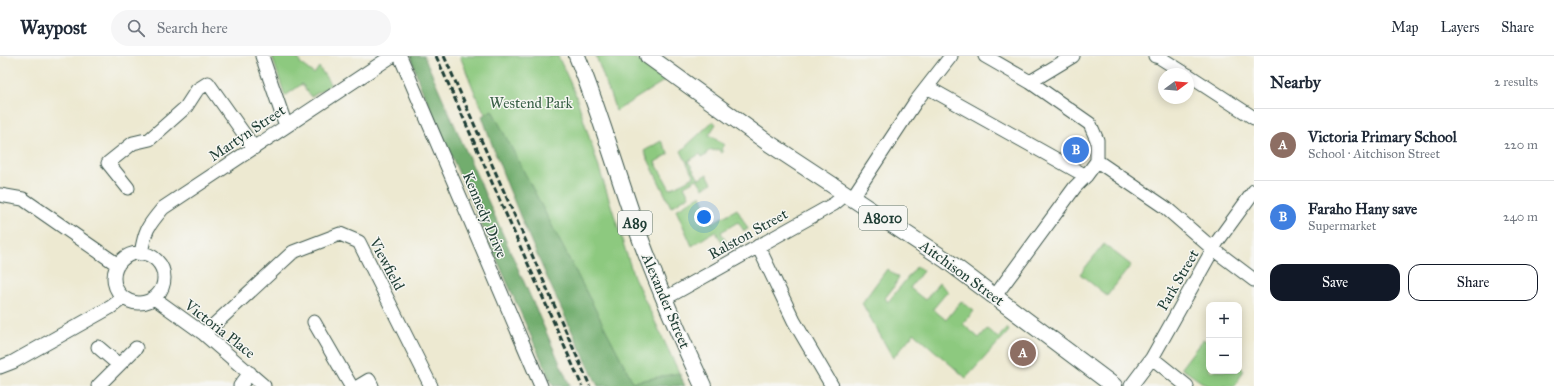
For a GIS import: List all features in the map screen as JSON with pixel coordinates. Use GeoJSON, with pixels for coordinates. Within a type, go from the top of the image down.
{"type":"FeatureCollection","features":[{"type":"Feature","properties":{"kind":"main road","name":"Alexander Street"},"geometry":{"type":"LineString","coordinates":[[576,56],[592,92],[642,243],[664,299],[703,386]]}},
{"type":"Feature","properties":{"kind":"main road","name":"Aitchison Street"},"geometry":{"type":"LineString","coordinates":[[648,56],[766,142],[946,260],[1114,386]]}},
{"type":"Feature","properties":{"kind":"street"},"geometry":{"type":"LineString","coordinates":[[262,56],[286,126]]}},
{"type":"Feature","properties":{"kind":"street","name":"Martyn Street"},"geometry":{"type":"LineString","coordinates":[[142,254],[144,237],[148,226],[163,208],[392,56]]}},
{"type":"Feature","properties":{"kind":"street","name":"Kennedy Drive"},"geometry":{"type":"LineString","coordinates":[[400,56],[541,386]]}},
{"type":"Feature","properties":{"kind":"street","name":"Ralston Street"},"geometry":{"type":"LineString","coordinates":[[664,299],[849,196],[916,101],[950,56]]}},
{"type":"Feature","properties":{"kind":"street"},"geometry":{"type":"LineString","coordinates":[[985,56],[1030,82],[1090,124],[1097,140],[1097,161],[1086,176],[1075,187],[995,296]]}},
{"type":"Feature","properties":{"kind":"street"},"geometry":{"type":"LineString","coordinates":[[1030,82],[1073,56]]}},
{"type":"Feature","properties":{"kind":"street"},"geometry":{"type":"LineString","coordinates":[[1155,56],[1176,68]]}},
{"type":"Feature","properties":{"kind":"street"},"geometry":{"type":"LineString","coordinates":[[1194,79],[1254,118]]}},
{"type":"Feature","properties":{"kind":"street"},"geometry":{"type":"LineString","coordinates":[[128,188],[108,163],[133,143],[150,139],[186,107],[198,90],[208,83],[254,148]]}},
{"type":"Feature","properties":{"kind":"street"},"geometry":{"type":"LineString","coordinates":[[927,87],[1086,176]]}},
{"type":"Feature","properties":{"kind":"street"},"geometry":{"type":"LineString","coordinates":[[1097,161],[1166,208],[1213,249],[1254,280]]}},
{"type":"Feature","properties":{"kind":"street","name":"Park Street"},"geometry":{"type":"LineString","coordinates":[[1131,386],[1152,358],[1213,249],[1254,191]]}},
{"type":"Feature","properties":{"kind":"street"},"geometry":{"type":"LineString","coordinates":[[0,195],[23,200],[118,265]]}},
{"type":"Feature","properties":{"kind":"street","name":"Viewfield"},"geometry":{"type":"LineString","coordinates":[[204,334],[293,252],[340,234],[359,242],[431,386]]}},
{"type":"Feature","properties":{"kind":"street"},"geometry":{"type":"LineString","coordinates":[[758,246],[794,321],[832,386]]}},
{"type":"Feature","properties":{"kind":"street"},"geometry":{"type":"LineString","coordinates":[[142,254],[150,256],[161,268],[163,284],[159,292],[154,298],[146,302],[130,302],[123,298],[115,286],[114,279],[118,265],[128,256],[142,254]]}},
{"type":"Feature","properties":{"kind":"street"},"geometry":{"type":"LineString","coordinates":[[0,367],[13,362],[111,307],[123,298]]}},
{"type":"Feature","properties":{"kind":"street","name":"Victoria Place"},"geometry":{"type":"LineString","coordinates":[[154,298],[204,334],[264,386]]}},
{"type":"Feature","properties":{"kind":"street"},"geometry":{"type":"LineString","coordinates":[[314,322],[351,386]]}},
{"type":"Feature","properties":{"kind":"street"},"geometry":{"type":"LineString","coordinates":[[98,348],[120,365]]}},
{"type":"Feature","properties":{"kind":"street"},"geometry":{"type":"LineString","coordinates":[[98,386],[136,348]]}},
{"type":"Feature","properties":{"kind":"street"},"geometry":{"type":"LineString","coordinates":[[1152,358],[1187,386]]}},
{"type":"Feature","properties":{"kind":"street"},"geometry":{"type":"LineString","coordinates":[[240,386],[250,373]]}},
{"type":"Feature","properties":{"kind":"street"},"geometry":{"type":"LineString","coordinates":[[359,386],[369,380],[372,386]]}},
{"type":"Feature","properties":{"kind":"green space"},"geometry":{"type":"Polygon","coordinates":[[[272,56],[297,56],[301,64],[314,74],[319,67],[331,85],[311,97],[302,84],[285,96],[272,56]]]}},
{"type":"Feature","properties":{"kind":"green space"},"geometry":{"type":"Polygon","coordinates":[[[411,56],[424,56],[570,386],[553,386],[419,83],[411,56]]]}},
{"type":"Feature","properties":{"kind":"green space","name":"Westend Park"},"geometry":{"type":"Polygon","coordinates":[[[460,56],[558,56],[575,93],[634,277],[683,381],[625,386],[477,98],[460,56]]]}},
{"type":"Feature","properties":{"kind":"green space"},"geometry":{"type":"Polygon","coordinates":[[[596,56],[632,56],[667,79],[616,111],[596,56]]]}},
{"type":"Feature","properties":{"kind":"green space"},"geometry":{"type":"Polygon","coordinates":[[[492,110],[633,382],[679,373],[685,386],[598,386],[551,286],[507,185],[482,116],[492,110]]]}},
{"type":"Feature","properties":{"kind":"green space"},"geometry":{"type":"Polygon","coordinates":[[[713,121],[716,124],[709,135],[725,145],[721,149],[723,152],[721,153],[718,149],[713,151],[712,149],[706,153],[707,155],[702,157],[700,154],[688,161],[699,179],[707,174],[712,183],[703,188],[697,179],[684,186],[689,196],[671,207],[644,151],[661,141],[669,154],[655,162],[670,189],[694,177],[681,151],[713,121]]]}},
{"type":"Feature","properties":{"kind":"green space"},"geometry":{"type":"Polygon","coordinates":[[[701,195],[712,223],[737,209],[748,229],[744,231],[738,222],[721,232],[726,242],[723,244],[715,231],[692,246],[676,210],[701,195]]]}},
{"type":"Feature","properties":{"kind":"green space"},"geometry":{"type":"Polygon","coordinates":[[[1104,244],[1131,265],[1107,296],[1080,274],[1104,244]]]}},
{"type":"Feature","properties":{"kind":"green space"},"geometry":{"type":"Polygon","coordinates":[[[917,266],[923,271],[910,288],[925,300],[939,283],[948,291],[933,309],[946,320],[961,301],[974,311],[963,324],[979,338],[987,329],[998,338],[1007,328],[1009,331],[966,378],[914,333],[893,358],[862,303],[887,269],[899,278],[885,298],[888,302],[917,266]]]}},
{"type":"Feature","properties":{"kind":"green space"},"geometry":{"type":"Polygon","coordinates":[[[1203,339],[1206,341],[1206,374],[1242,374],[1235,386],[1207,386],[1181,368],[1203,339]]]}},
{"type":"Feature","properties":{"kind":"railway"},"geometry":{"type":"LineString","coordinates":[[436,56],[582,386]]}},
{"type":"Feature","properties":{"kind":"railway"},"geometry":{"type":"LineString","coordinates":[[444,56],[590,386]]}},
{"type":"Feature","properties":{"kind":"place","name":"Faraho Hany save"},"geometry":{"type":"Point","coordinates":[1076,150]}},
{"type":"Feature","properties":{"kind":"place","name":"Victoria Primary School"},"geometry":{"type":"Point","coordinates":[1023,353]}}]}
